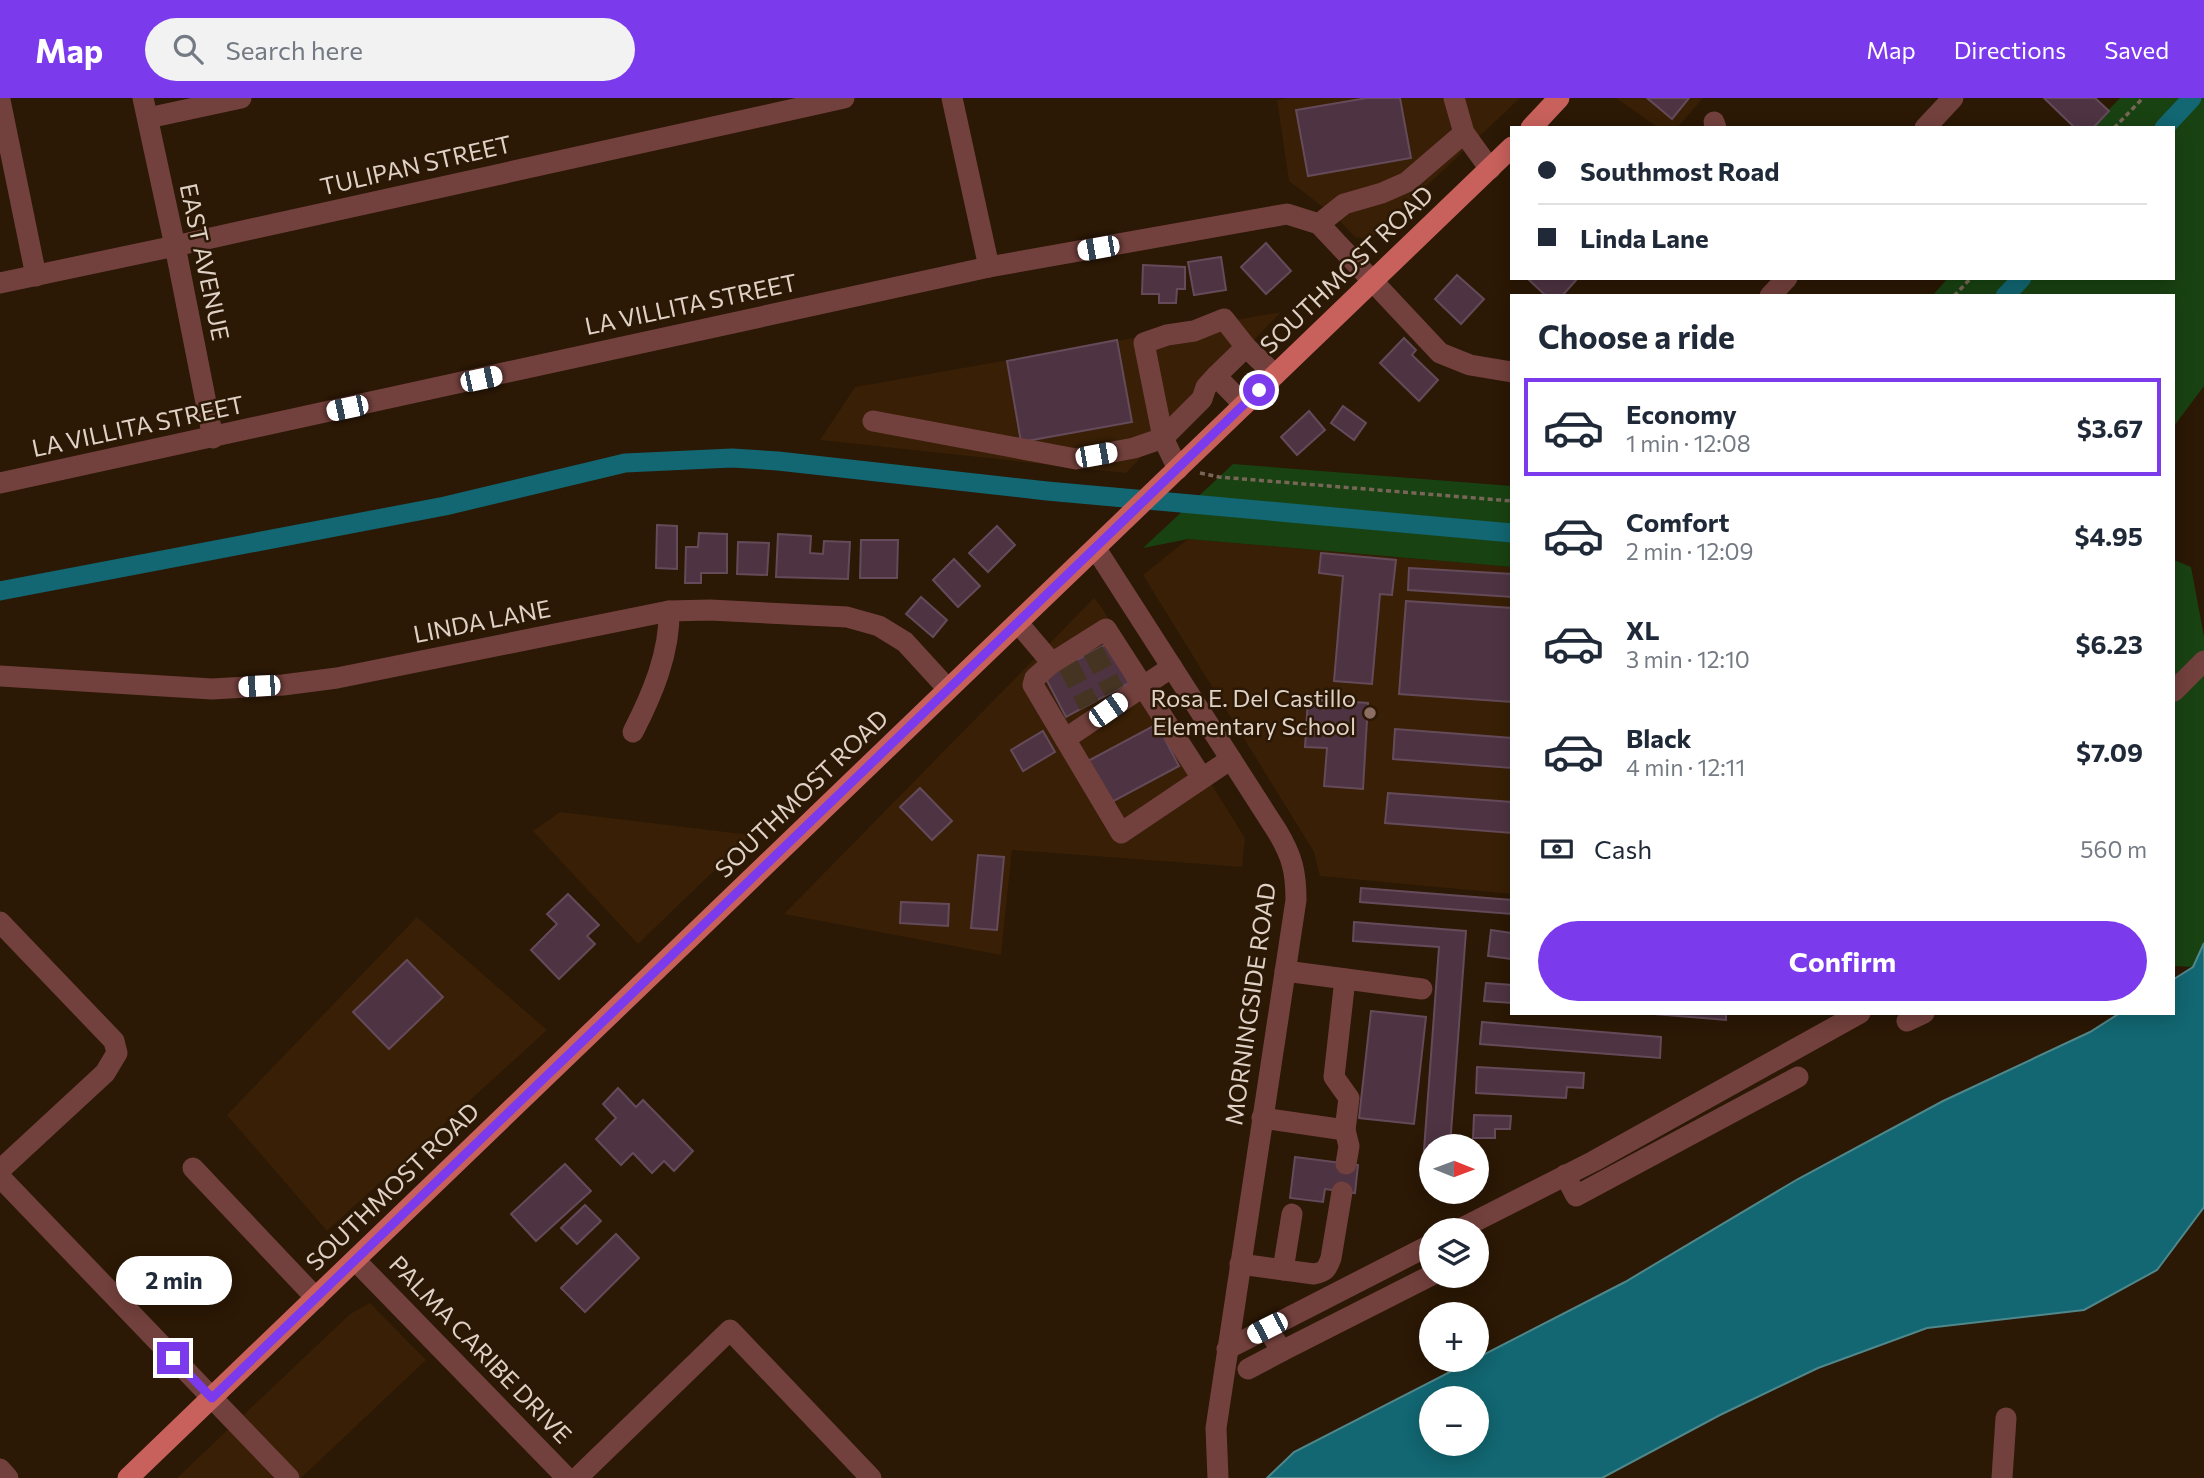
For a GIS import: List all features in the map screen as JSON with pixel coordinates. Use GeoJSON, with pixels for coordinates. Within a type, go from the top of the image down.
{"type":"FeatureCollection","features":[{"type":"Feature","properties":{"kind":"main road"},"geometry":{"type":"LineString","coordinates":[[1533,126],[1559,98]]}},
{"type":"Feature","properties":{"kind":"main road","name":"SOUTHMOST ROAD"},"geometry":{"type":"LineString","coordinates":[[128,1478],[1510,150]]}},
{"type":"Feature","properties":{"kind":"street"},"geometry":{"type":"LineString","coordinates":[[145,108],[241,98]]}},
{"type":"Feature","properties":{"kind":"street","name":"TULIPAN STREET"},"geometry":{"type":"LineString","coordinates":[[0,283],[844,98]]}},
{"type":"Feature","properties":{"kind":"street"},"geometry":{"type":"LineString","coordinates":[[952,98],[989,267]]}},
{"type":"Feature","properties":{"kind":"street"},"geometry":{"type":"LineString","coordinates":[[1454,98],[1464,133],[1490,169]]}},
{"type":"Feature","properties":{"kind":"street"},"geometry":{"type":"LineString","coordinates":[[1928,126],[1953,98]]}},
{"type":"Feature","properties":{"kind":"street"},"geometry":{"type":"LineString","coordinates":[[0,100],[36,276]]}},
{"type":"Feature","properties":{"kind":"street","name":"EAST AVENUE"},"geometry":{"type":"LineString","coordinates":[[145,108],[213,438]]}},
{"type":"Feature","properties":{"kind":"street"},"geometry":{"type":"LineString","coordinates":[[1464,133],[1407,182],[1382,193],[1344,204],[1319,224],[1440,353],[1470,365],[1510,372]]}},
{"type":"Feature","properties":{"kind":"street","name":"LA VILLITA STREET"},"geometry":{"type":"LineString","coordinates":[[0,483],[989,267],[1287,214],[1319,224]]}},
{"type":"Feature","properties":{"kind":"street"},"geometry":{"type":"LineString","coordinates":[[1772,294],[1785,280]]}},
{"type":"Feature","properties":{"kind":"street"},"geometry":{"type":"LineString","coordinates":[[1178,469],[1163,438],[1144,342],[1194,331],[1224,319],[1246,347],[1275,375]]}},
{"type":"Feature","properties":{"kind":"street"},"geometry":{"type":"LineString","coordinates":[[873,421],[1076,459],[1133,448],[1163,438],[1202,399],[1206,387],[1216,376],[1246,347]]}},
{"type":"Feature","properties":{"kind":"street"},"geometry":{"type":"LineString","coordinates":[[1216,376],[1244,405]]}},
{"type":"Feature","properties":{"kind":"street","name":"MORNINGSIDE ROAD"},"geometry":{"type":"LineString","coordinates":[[1096,549],[1290,853],[1296,875],[1296,900],[1216,1429],[1218,1478]]}},
{"type":"Feature","properties":{"kind":"street","name":"LINDA LANE"},"geometry":{"type":"LineString","coordinates":[[0,676],[212,689],[283,685],[337,678],[669,611],[710,610],[847,617],[879,626],[905,642],[948,689]]}},
{"type":"Feature","properties":{"kind":"street"},"geometry":{"type":"LineString","coordinates":[[633,732],[651,697],[669,631],[669,611]]}},
{"type":"Feature","properties":{"kind":"street"},"geometry":{"type":"LineString","coordinates":[[1018,623],[1061,661]]}},
{"type":"Feature","properties":{"kind":"street"},"geometry":{"type":"LineString","coordinates":[[1202,778],[1106,629],[1090,646],[1035,678],[1033,685],[1121,833],[1231,759]]}},
{"type":"Feature","properties":{"kind":"street"},"geometry":{"type":"LineString","coordinates":[[2175,690],[2204,661]]}},
{"type":"Feature","properties":{"kind":"street"},"geometry":{"type":"LineString","coordinates":[[1065,739],[1093,711],[1143,686],[1172,667]]}},
{"type":"Feature","properties":{"kind":"street"},"geometry":{"type":"LineString","coordinates":[[0,922],[114,1041],[117,1053],[105,1073],[0,1170]]}},
{"type":"Feature","properties":{"kind":"street"},"geometry":{"type":"LineString","coordinates":[[1285,971],[1422,989]]}},
{"type":"Feature","properties":{"kind":"street"},"geometry":{"type":"LineString","coordinates":[[1345,979],[1334,1077],[1349,1098],[1345,1130],[1349,1146],[1346,1164]]}},
{"type":"Feature","properties":{"kind":"street"},"geometry":{"type":"LineString","coordinates":[[1481,1218],[1856,1015]]}},
{"type":"Feature","properties":{"kind":"street"},"geometry":{"type":"LineString","coordinates":[[1763,1067],[1776,1088]]}},
{"type":"Feature","properties":{"kind":"street"},"geometry":{"type":"LineString","coordinates":[[1565,1175],[1569,1200],[1797,1077]]}},
{"type":"Feature","properties":{"kind":"street"},"geometry":{"type":"LineString","coordinates":[[1262,1118],[1345,1130]]}},
{"type":"Feature","properties":{"kind":"street"},"geometry":{"type":"LineString","coordinates":[[192,1168],[316,1298]]}},
{"type":"Feature","properties":{"kind":"street"},"geometry":{"type":"LineString","coordinates":[[0,1177],[289,1478]]}},
{"type":"Feature","properties":{"kind":"street"},"geometry":{"type":"LineString","coordinates":[[1240,1264],[1322,1273],[1331,1258],[1342,1192]]}},
{"type":"Feature","properties":{"kind":"street"},"geometry":{"type":"LineString","coordinates":[[1283,1269],[1292,1214]]}},
{"type":"Feature","properties":{"kind":"street"},"geometry":{"type":"LineString","coordinates":[[1227,1349],[1419,1251]]}},
{"type":"Feature","properties":{"kind":"street","name":"PALMA CARIBE DRIVE"},"geometry":{"type":"LineString","coordinates":[[355,1259],[567,1478]]}},
{"type":"Feature","properties":{"kind":"street"},"geometry":{"type":"LineString","coordinates":[[1248,1368],[1419,1282]]}},
{"type":"Feature","properties":{"kind":"street"},"geometry":{"type":"LineString","coordinates":[[1267,1328],[1282,1351]]}},
{"type":"Feature","properties":{"kind":"street"},"geometry":{"type":"LineString","coordinates":[[578,1478],[730,1329],[871,1478]]}},
{"type":"Feature","properties":{"kind":"street"},"geometry":{"type":"LineString","coordinates":[[2002,1478],[2007,1418]]}},
{"type":"Feature","properties":{"kind":"street"},"geometry":{"type":"LineString","coordinates":[[0,1469],[8,1478]]}},
{"type":"Feature","properties":{"kind":"path"},"geometry":{"type":"LineString","coordinates":[[2117,126],[2143,98]]}},
{"type":"Feature","properties":{"kind":"path"},"geometry":{"type":"LineString","coordinates":[[1956,294],[1969,280]]}},
{"type":"Feature","properties":{"kind":"path"},"geometry":{"type":"LineString","coordinates":[[1178,469],[1219,477],[1510,501]]}},
{"type":"Feature","properties":{"kind":"shaded area"},"geometry":{"type":"Polygon","coordinates":[[[1520,98],[1369,240],[1355,237],[1336,217],[1289,181],[1277,100],[1520,98]]]}},
{"type":"Feature","properties":{"kind":"shaded area"},"geometry":{"type":"Polygon","coordinates":[[[1616,98],[1703,98],[1679,126],[1656,126],[1616,98]]]}},
{"type":"Feature","properties":{"kind":"shaded area"},"geometry":{"type":"Polygon","coordinates":[[[1281,312],[1126,473],[820,440],[855,387],[1281,312]]]}},
{"type":"Feature","properties":{"kind":"shaded area","name":"Rosa E. Del Castillo Elementary School"},"geometry":{"type":"Polygon","coordinates":[[[1188,539],[1510,567],[1510,894],[1320,876],[1314,852],[1143,575],[1188,539]]]}},
{"type":"Feature","properties":{"kind":"shaded area"},"geometry":{"type":"Polygon","coordinates":[[[1094,598],[1245,838],[1242,867],[1012,850],[1001,955],[784,914],[1094,598]]]}},
{"type":"Feature","properties":{"kind":"shaded area"},"geometry":{"type":"Polygon","coordinates":[[[560,812],[751,835],[638,944],[533,831],[560,812]]]}},
{"type":"Feature","properties":{"kind":"shaded area"},"geometry":{"type":"Polygon","coordinates":[[[417,917],[547,1030],[327,1231],[227,1115],[417,917]]]}},
{"type":"Feature","properties":{"kind":"shaded area"},"geometry":{"type":"Polygon","coordinates":[[[370,1303],[426,1360],[301,1478],[177,1478],[350,1314],[370,1303]]]}},
{"type":"Feature","properties":{"kind":"green space"},"geometry":{"type":"Polygon","coordinates":[[[2120,98],[2204,98],[2204,386],[2175,425],[2175,294],[1934,294],[1946,280],[2175,280],[2175,126],[2093,126],[2120,98]]]}},
{"type":"Feature","properties":{"kind":"green space"},"geometry":{"type":"Polygon","coordinates":[[[1233,464],[1510,486],[1510,567],[1188,539],[1143,548],[1233,464]]]}},
{"type":"Feature","properties":{"kind":"green space"},"geometry":{"type":"Polygon","coordinates":[[[2175,560],[2191,567],[2204,637],[2204,943],[2193,967],[2175,966],[2175,560]]]}},
{"type":"Feature","properties":{"kind":"water"},"geometry":{"type":"Polygon","coordinates":[[[2204,943],[2204,1207],[2157,1270],[2084,1310],[1927,1328],[1818,1368],[1720,1415],[1602,1478],[1267,1478],[1294,1452],[1419,1388],[1419,1456],[1489,1456],[1489,1386],[1423,1386],[1450,1372],[1489,1372],[1489,1352],[1625,1282],[1798,1179],[1943,1101],[2090,1032],[2117,1015],[2175,1015],[2175,978],[2193,967],[2204,943]]]}},
{"type":"Feature","properties":{"kind":"building"},"geometry":{"type":"Polygon","coordinates":[[[1367,98],[1400,98],[1411,158],[1308,176],[1296,110],[1367,98]]]}},
{"type":"Feature","properties":{"kind":"building"},"geometry":{"type":"Polygon","coordinates":[[[1647,98],[1689,98],[1672,119],[1647,98]]]}},
{"type":"Feature","properties":{"kind":"building"},"geometry":{"type":"Polygon","coordinates":[[[2044,98],[2095,98],[2109,111],[2095,126],[2073,126],[2044,98]]]}},
{"type":"Feature","properties":{"kind":"building"},"geometry":{"type":"Polygon","coordinates":[[[1266,243],[1291,271],[1266,294],[1241,267],[1266,243]]]}},
{"type":"Feature","properties":{"kind":"building"},"geometry":{"type":"Polygon","coordinates":[[[1221,257],[1226,290],[1194,295],[1188,262],[1221,257]]]}},
{"type":"Feature","properties":{"kind":"building"},"geometry":{"type":"Polygon","coordinates":[[[1143,265],[1185,267],[1185,289],[1177,289],[1176,303],[1159,303],[1159,294],[1142,294],[1143,265]]]}},
{"type":"Feature","properties":{"kind":"building"},"geometry":{"type":"Polygon","coordinates":[[[1457,275],[1484,299],[1461,324],[1435,299],[1457,275]]]}},
{"type":"Feature","properties":{"kind":"building"},"geometry":{"type":"Polygon","coordinates":[[[1529,280],[1576,280],[1564,294],[1544,294],[1529,280]]]}},
{"type":"Feature","properties":{"kind":"building"},"geometry":{"type":"Polygon","coordinates":[[[1404,338],[1416,350],[1412,355],[1438,380],[1419,401],[1380,363],[1404,338]]]}},
{"type":"Feature","properties":{"kind":"building"},"geometry":{"type":"Polygon","coordinates":[[[1117,340],[1132,422],[1021,442],[1007,361],[1117,340]]]}},
{"type":"Feature","properties":{"kind":"building"},"geometry":{"type":"Polygon","coordinates":[[[1343,406],[1366,423],[1354,440],[1331,423],[1343,406]]]}},
{"type":"Feature","properties":{"kind":"building"},"geometry":{"type":"Polygon","coordinates":[[[1309,411],[1325,430],[1297,455],[1281,437],[1309,411]]]}},
{"type":"Feature","properties":{"kind":"building"},"geometry":{"type":"Polygon","coordinates":[[[657,525],[677,526],[677,569],[656,568],[657,525]]]}},
{"type":"Feature","properties":{"kind":"building"},"geometry":{"type":"Polygon","coordinates":[[[997,526],[1015,545],[988,572],[969,553],[997,526]]]}},
{"type":"Feature","properties":{"kind":"building"},"geometry":{"type":"Polygon","coordinates":[[[699,533],[727,534],[727,573],[701,573],[701,583],[685,583],[686,547],[698,547],[699,533]]]}},
{"type":"Feature","properties":{"kind":"building"},"geometry":{"type":"Polygon","coordinates":[[[778,534],[811,536],[810,553],[823,554],[824,541],[850,542],[848,579],[776,577],[778,534]]]}},
{"type":"Feature","properties":{"kind":"building"},"geometry":{"type":"Polygon","coordinates":[[[861,540],[898,540],[897,578],[860,578],[861,540]]]}},
{"type":"Feature","properties":{"kind":"building"},"geometry":{"type":"Polygon","coordinates":[[[738,542],[769,543],[767,575],[737,574],[738,542]]]}},
{"type":"Feature","properties":{"kind":"building"},"geometry":{"type":"Polygon","coordinates":[[[1321,553],[1396,560],[1392,595],[1380,594],[1372,684],[1334,681],[1343,576],[1319,573],[1321,553]]]}},
{"type":"Feature","properties":{"kind":"building"},"geometry":{"type":"Polygon","coordinates":[[[954,559],[980,586],[958,607],[933,580],[954,559]]]}},
{"type":"Feature","properties":{"kind":"building"},"geometry":{"type":"Polygon","coordinates":[[[1409,568],[1510,574],[1510,597],[1408,590],[1409,568]]]}},
{"type":"Feature","properties":{"kind":"building"},"geometry":{"type":"Polygon","coordinates":[[[921,597],[947,620],[933,637],[906,614],[921,597]]]}},
{"type":"Feature","properties":{"kind":"building"},"geometry":{"type":"Polygon","coordinates":[[[1406,601],[1510,608],[1510,702],[1399,694],[1406,601]]]}},
{"type":"Feature","properties":{"kind":"building"},"geometry":{"type":"Polygon","coordinates":[[[1108,643],[1129,683],[1066,717],[1045,677],[1108,643]]]}},
{"type":"Feature","properties":{"kind":"building"},"geometry":{"type":"Polygon","coordinates":[[[1308,699],[1368,703],[1363,789],[1324,786],[1327,748],[1305,747],[1308,699]]]}},
{"type":"Feature","properties":{"kind":"building"},"geometry":{"type":"Polygon","coordinates":[[[1157,724],[1179,766],[1110,803],[1088,761],[1157,724]]]}},
{"type":"Feature","properties":{"kind":"building"},"geometry":{"type":"Polygon","coordinates":[[[1395,729],[1510,738],[1510,768],[1393,759],[1395,729]]]}},
{"type":"Feature","properties":{"kind":"building"},"geometry":{"type":"Polygon","coordinates":[[[1043,731],[1055,752],[1023,771],[1011,750],[1043,731]]]}},
{"type":"Feature","properties":{"kind":"building"},"geometry":{"type":"Polygon","coordinates":[[[920,788],[952,821],[932,840],[900,807],[920,788]]]}},
{"type":"Feature","properties":{"kind":"building"},"geometry":{"type":"Polygon","coordinates":[[[1388,793],[1510,802],[1510,833],[1385,823],[1388,793]]]}},
{"type":"Feature","properties":{"kind":"building"},"geometry":{"type":"Polygon","coordinates":[[[978,855],[1004,857],[997,930],[971,928],[978,855]]]}},
{"type":"Feature","properties":{"kind":"building"},"geometry":{"type":"Polygon","coordinates":[[[1361,888],[1510,900],[1510,914],[1360,902],[1361,888]]]}},
{"type":"Feature","properties":{"kind":"building"},"geometry":{"type":"Polygon","coordinates":[[[568,894],[599,925],[587,936],[595,944],[559,979],[531,950],[557,924],[547,914],[568,894]]]}},
{"type":"Feature","properties":{"kind":"building"},"geometry":{"type":"Polygon","coordinates":[[[901,902],[949,904],[948,926],[900,923],[901,902]]]}},
{"type":"Feature","properties":{"kind":"building"},"geometry":{"type":"Polygon","coordinates":[[[1354,922],[1466,931],[1451,1134],[1425,1134],[1439,947],[1353,941],[1354,922]]]}},
{"type":"Feature","properties":{"kind":"building"},"geometry":{"type":"Polygon","coordinates":[[[1491,930],[1510,933],[1510,959],[1488,956],[1491,930]]]}},
{"type":"Feature","properties":{"kind":"building"},"geometry":{"type":"Polygon","coordinates":[[[407,960],[443,997],[389,1049],[353,1012],[407,960]]]}},
{"type":"Feature","properties":{"kind":"building"},"geometry":{"type":"Polygon","coordinates":[[[1486,983],[1510,985],[1510,1003],[1484,1001],[1486,983]]]}},
{"type":"Feature","properties":{"kind":"building"},"geometry":{"type":"Polygon","coordinates":[[[1371,1011],[1426,1017],[1414,1124],[1359,1118],[1371,1011]]]}},
{"type":"Feature","properties":{"kind":"building"},"geometry":{"type":"Polygon","coordinates":[[[1666,1015],[1726,1015],[1726,1020],[1666,1015]]]}},
{"type":"Feature","properties":{"kind":"building"},"geometry":{"type":"Polygon","coordinates":[[[1482,1022],[1661,1037],[1660,1058],[1480,1044],[1482,1022]]]}},
{"type":"Feature","properties":{"kind":"building"},"geometry":{"type":"Polygon","coordinates":[[[1477,1067],[1584,1073],[1583,1088],[1567,1087],[1566,1098],[1476,1093],[1477,1067]]]}},
{"type":"Feature","properties":{"kind":"building"},"geometry":{"type":"Polygon","coordinates":[[[618,1088],[636,1107],[643,1100],[693,1151],[674,1171],[664,1161],[652,1173],[633,1153],[621,1165],[596,1139],[616,1118],[603,1104],[618,1088]]]}},
{"type":"Feature","properties":{"kind":"building"},"geometry":{"type":"Polygon","coordinates":[[[1474,1115],[1511,1116],[1510,1129],[1495,1129],[1495,1138],[1489,1138],[1489,1134],[1473,1134],[1474,1115]]]}},
{"type":"Feature","properties":{"kind":"building"},"geometry":{"type":"Polygon","coordinates":[[[1295,1157],[1358,1165],[1355,1193],[1325,1189],[1323,1202],[1290,1198],[1295,1157]]]}},
{"type":"Feature","properties":{"kind":"building"},"geometry":{"type":"Polygon","coordinates":[[[565,1164],[591,1191],[536,1241],[511,1214],[565,1164]]]}},
{"type":"Feature","properties":{"kind":"building"},"geometry":{"type":"Polygon","coordinates":[[[585,1205],[601,1221],[577,1244],[561,1228],[585,1205]]]}},
{"type":"Feature","properties":{"kind":"building"},"geometry":{"type":"Polygon","coordinates":[[[616,1234],[639,1258],[585,1312],[561,1288],[616,1234]]]}},
{"type":"Feature","properties":{"kind":"waterway"},"geometry":{"type":"LineString","coordinates":[[2166,126],[2192,98]]}},
{"type":"Feature","properties":{"kind":"waterway"},"geometry":{"type":"LineString","coordinates":[[2007,294],[2020,280]]}},
{"type":"Feature","properties":{"kind":"waterway"},"geometry":{"type":"LineString","coordinates":[[0,591],[445,506],[625,463],[732,458],[1047,491],[1510,533]]}},
{"type":"Feature","properties":{"kind":"tunnel"},"geometry":{"type":"LineString","coordinates":[[1093,651],[1114,691]]}},
{"type":"Feature","properties":{"kind":"tunnel"},"geometry":{"type":"LineString","coordinates":[[1068,665],[1089,705]]}},
{"type":"Feature","properties":{"kind":"place","name":"Rosa E. Del Castillo Elementary School"},"geometry":{"type":"Point","coordinates":[1370,713]}},
{"type":"Feature","properties":{"kind":"route"},"geometry":{"type":"LineString","coordinates":[[173,1358],[212,1398],[1259,390]]}}]}
